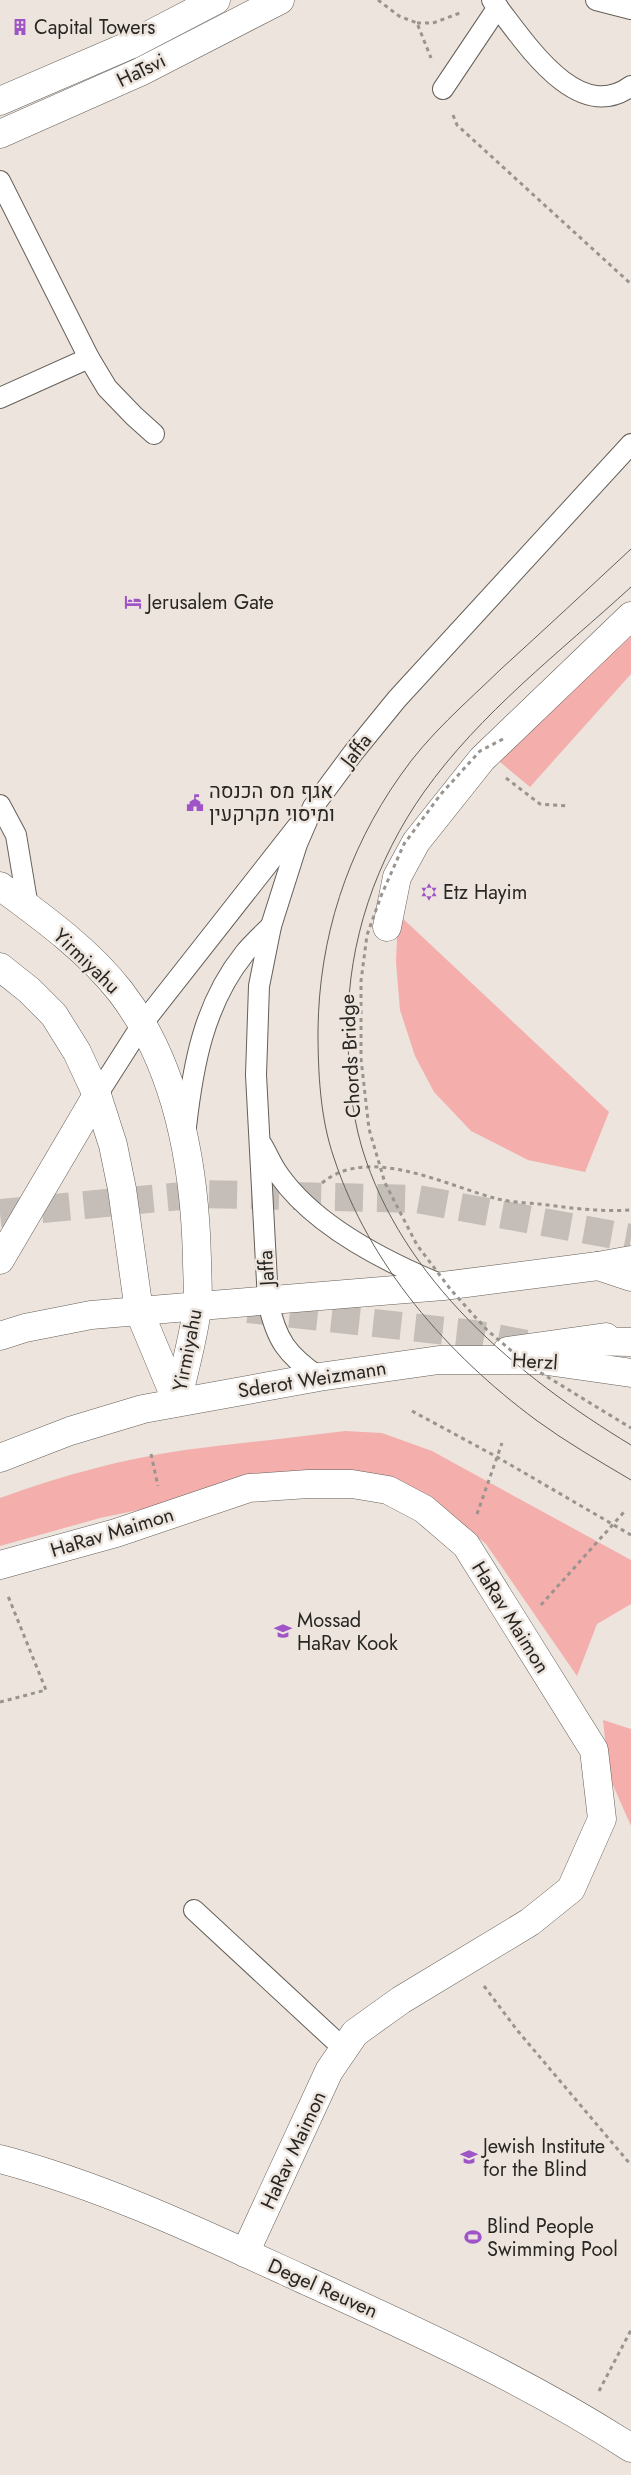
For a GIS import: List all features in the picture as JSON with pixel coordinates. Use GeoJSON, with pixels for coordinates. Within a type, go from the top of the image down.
{"type":"FeatureCollection","features":[{"type":"Feature","properties":{"kind":"street","name":"HaTsvi"},"geometry":{"type":"LineString","coordinates":[[0,101],[130,45],[216,0]]}},
{"type":"Feature","properties":{"kind":"street","name":"HaTsvi"},"geometry":{"type":"LineString","coordinates":[[0,134],[140,72],[280,0]]}},
{"type":"Feature","properties":{"kind":"street"},"geometry":{"type":"LineString","coordinates":[[387,927],[397,877],[416,842],[482,759],[631,616]]}},
{"type":"Feature","properties":{"kind":"street","name":"Yirmiyahu"},"geometry":{"type":"LineString","coordinates":[[0,886],[28,907],[104,972],[143,1023],[157,1050],[168,1079],[184,1142],[196,1226],[198,1307],[177,1402]]}},
{"type":"Feature","properties":{"kind":"street","name":"Yirmiyahu"},"geometry":{"type":"LineString","coordinates":[[0,967],[29,990],[54,1015],[77,1052],[97,1095],[113,1145],[122,1190],[139,1311],[177,1402]]}},
{"type":"Feature","properties":{"kind":"street"},"geometry":{"type":"LineString","coordinates":[[0,1260],[97,1095]]}},
{"type":"Feature","properties":{"kind":"street"},"geometry":{"type":"LineString","coordinates":[[598,1266],[631,1254]]}},
{"type":"Feature","properties":{"kind":"street"},"geometry":{"type":"LineString","coordinates":[[0,1336],[25,1328],[91,1315],[443,1286],[631,1260]]}},
{"type":"Feature","properties":{"kind":"street"},"geometry":{"type":"LineString","coordinates":[[598,1266],[631,1277]]}},
{"type":"Feature","properties":{"kind":"street","name":"Sderot Weizmann"},"geometry":{"type":"LineString","coordinates":[[0,1458],[93,1423],[177,1402],[320,1377],[583,1342],[631,1333]]}},
{"type":"Feature","properties":{"kind":"street"},"geometry":{"type":"LineString","coordinates":[[583,1342],[631,1342]]}},
{"type":"Feature","properties":{"kind":"street","name":"Herzl"},"geometry":{"type":"LineString","coordinates":[[439,1360],[540,1360],[631,1373]]}},
{"type":"Feature","properties":{"kind":"street","name":"HaRav Maimon"},"geometry":{"type":"LineString","coordinates":[[0,1565],[116,1533],[249,1488],[308,1484],[352,1484],[388,1490],[424,1510],[466,1545],[594,1750],[602,1819],[571,1889],[530,1922],[401,2000],[355,2033],[329,2072],[245,2253]]}},
{"type":"Feature","properties":{"kind":"street","name":"Degel Reuven"},"geometry":{"type":"LineString","coordinates":[[0,2159],[77,2183],[245,2253],[416,2331],[517,2381],[585,2418],[631,2448]]}},
{"type":"Feature","properties":{"kind":"lane"},"geometry":{"type":"LineString","coordinates":[[605,1],[631,9]]}},
{"type":"Feature","properties":{"kind":"lane"},"geometry":{"type":"LineString","coordinates":[[442,90],[494,3],[544,64],[568,86],[584,93],[606,95],[616,94],[631,86]]}},
{"type":"Feature","properties":{"kind":"lane"},"geometry":{"type":"LineString","coordinates":[[0,181],[89,358],[107,388],[154,434]]}},
{"type":"Feature","properties":{"kind":"lane"},"geometry":{"type":"LineString","coordinates":[[0,398],[89,358]]}},
{"type":"Feature","properties":{"kind":"lane","name":"Jaffa"},"geometry":{"type":"LineString","coordinates":[[320,1377],[298,1362],[283,1345],[273,1324],[268,1301],[259,1139],[256,1075],[259,986],[271,926],[294,852],[312,807],[397,699],[631,444]]}},
{"type":"Feature","properties":{"kind":"lane"},"geometry":{"type":"LineString","coordinates":[[0,805],[16,835],[28,907]]}},
{"type":"Feature","properties":{"kind":"lane"},"geometry":{"type":"LineString","coordinates":[[97,1095],[143,1023],[312,807]]}},
{"type":"Feature","properties":{"kind":"lane"},"geometry":{"type":"LineString","coordinates":[[184,1142],[191,1082],[208,1016],[225,982],[239,960],[271,926]]}},
{"type":"Feature","properties":{"kind":"lane","name":"Jaffa"},"geometry":{"type":"LineString","coordinates":[[259,1139],[278,1175],[300,1201],[348,1237],[386,1259],[443,1286]]}},
{"type":"Feature","properties":{"kind":"lane"},"geometry":{"type":"LineString","coordinates":[[194,1910],[344,2048]]}},
{"type":"Feature","properties":{"kind":"path"},"geometry":{"type":"LineString","coordinates":[[378,0],[399,16],[417,23],[433,23],[494,3]]}},
{"type":"Feature","properties":{"kind":"path"},"geometry":{"type":"LineString","coordinates":[[417,23],[457,125],[631,284]]}},
{"type":"Feature","properties":{"kind":"path","name":"Chords Bridge"},"geometry":{"type":"LineString","coordinates":[[503,739],[480,751],[441,794],[404,844],[370,927],[361,991],[361,1059],[369,1129],[390,1192],[417,1245],[451,1290],[487,1330],[528,1365],[631,1428]]}},
{"type":"Feature","properties":{"kind":"path"},"geometry":{"type":"LineString","coordinates":[[482,759],[540,804],[567,806]]}},
{"type":"Feature","properties":{"kind":"path"},"geometry":{"type":"LineString","coordinates":[[300,1201],[334,1174],[353,1168],[376,1167],[397,1168],[499,1199],[603,1212],[631,1210]]}},
{"type":"Feature","properties":{"kind":"path"},"geometry":{"type":"LineString","coordinates":[[412,1411],[497,1457],[631,1536]]}},
{"type":"Feature","properties":{"kind":"path"},"geometry":{"type":"LineString","coordinates":[[466,1545],[502,1443]]}},
{"type":"Feature","properties":{"kind":"path"},"geometry":{"type":"LineString","coordinates":[[519,1629],[624,1512]]}},
{"type":"Feature","properties":{"kind":"path"},"geometry":{"type":"LineString","coordinates":[[0,1702],[46,1690],[7,1592]]}},
{"type":"Feature","properties":{"kind":"path"},"geometry":{"type":"LineString","coordinates":[[466,1960],[517,2030],[631,2165]]}},
{"type":"Feature","properties":{"kind":"path"},"geometry":{"type":"LineString","coordinates":[[585,2418],[631,2330]]}},
{"type":"Feature","properties":{"kind":"shaded area"},"geometry":{"type":"Polygon","coordinates":[[[631,633],[631,674],[530,787],[494,757],[631,633]]]}},
{"type":"Feature","properties":{"kind":"shaded area"},"geometry":{"type":"Polygon","coordinates":[[[398,914],[609,1112],[585,1172],[528,1160],[471,1131],[434,1092],[415,1056],[400,1010],[396,962],[398,914]]]}},
{"type":"Feature","properties":{"kind":"shaded area"},"geometry":{"type":"Polygon","coordinates":[[[345,1431],[382,1433],[432,1451],[631,1560],[631,1604],[597,1624],[577,1676],[486,1544],[441,1507],[297,1477],[100,1518],[0,1546],[0,1498],[23,1490],[91,1469],[138,1458],[205,1447],[345,1431]]]}},
{"type":"Feature","properties":{"kind":"shaded area"},"geometry":{"type":"Polygon","coordinates":[[[603,1720],[631,1729],[631,1826],[609,1776],[603,1720]]]}},
{"type":"Feature","properties":{"kind":"tunnel"},"geometry":{"type":"LineString","coordinates":[[0,1213],[203,1194],[417,1199],[631,1238]]}},
{"type":"Feature","properties":{"kind":"tunnel"},"geometry":{"type":"LineString","coordinates":[[248,1309],[474,1334],[538,1346]]}},
{"type":"Feature","properties":{"kind":"tram line"},"geometry":{"type":"LineString","coordinates":[[631,549],[448,720],[411,761],[381,805],[351,865],[330,929],[324,962],[318,1030],[321,1095],[329,1143],[349,1197],[368,1235],[390,1271],[442,1336],[503,1394],[559,1436],[631,1480]]}},
{"type":"Feature","properties":{"kind":"tram line"},"geometry":{"type":"LineString","coordinates":[[631,587],[495,710],[446,763],[407,818],[379,873],[359,932],[349,994],[348,1025],[350,1086],[358,1133],[380,1196],[405,1240],[435,1282],[469,1320],[506,1356],[588,1418],[631,1445]]}},
{"type":"Feature","properties":{"kind":"place","name":"Capital Towers"},"geometry":{"type":"Point","coordinates":[20,27]}},
{"type":"Feature","properties":{"kind":"place","name":"Jerusalem Gate"},"geometry":{"type":"Point","coordinates":[133,602]}},
{"type":"Feature","properties":{"kind":"place","name":"אגף מס הכנסה ומיסוי מקרקעין"},"geometry":{"type":"Point","coordinates":[195,803]}},
{"type":"Feature","properties":{"kind":"place","name":"Etz Hayim"},"geometry":{"type":"Point","coordinates":[429,892]}},
{"type":"Feature","properties":{"kind":"place","name":"Mossad HaRav Kook"},"geometry":{"type":"Point","coordinates":[283,1631]}},
{"type":"Feature","properties":{"kind":"place","name":"Jewish Institute for the Blind"},"geometry":{"type":"Point","coordinates":[469,2157]}},
{"type":"Feature","properties":{"kind":"place","name":"Blind People Swimming Pool"},"geometry":{"type":"Point","coordinates":[473,2237]}}]}
